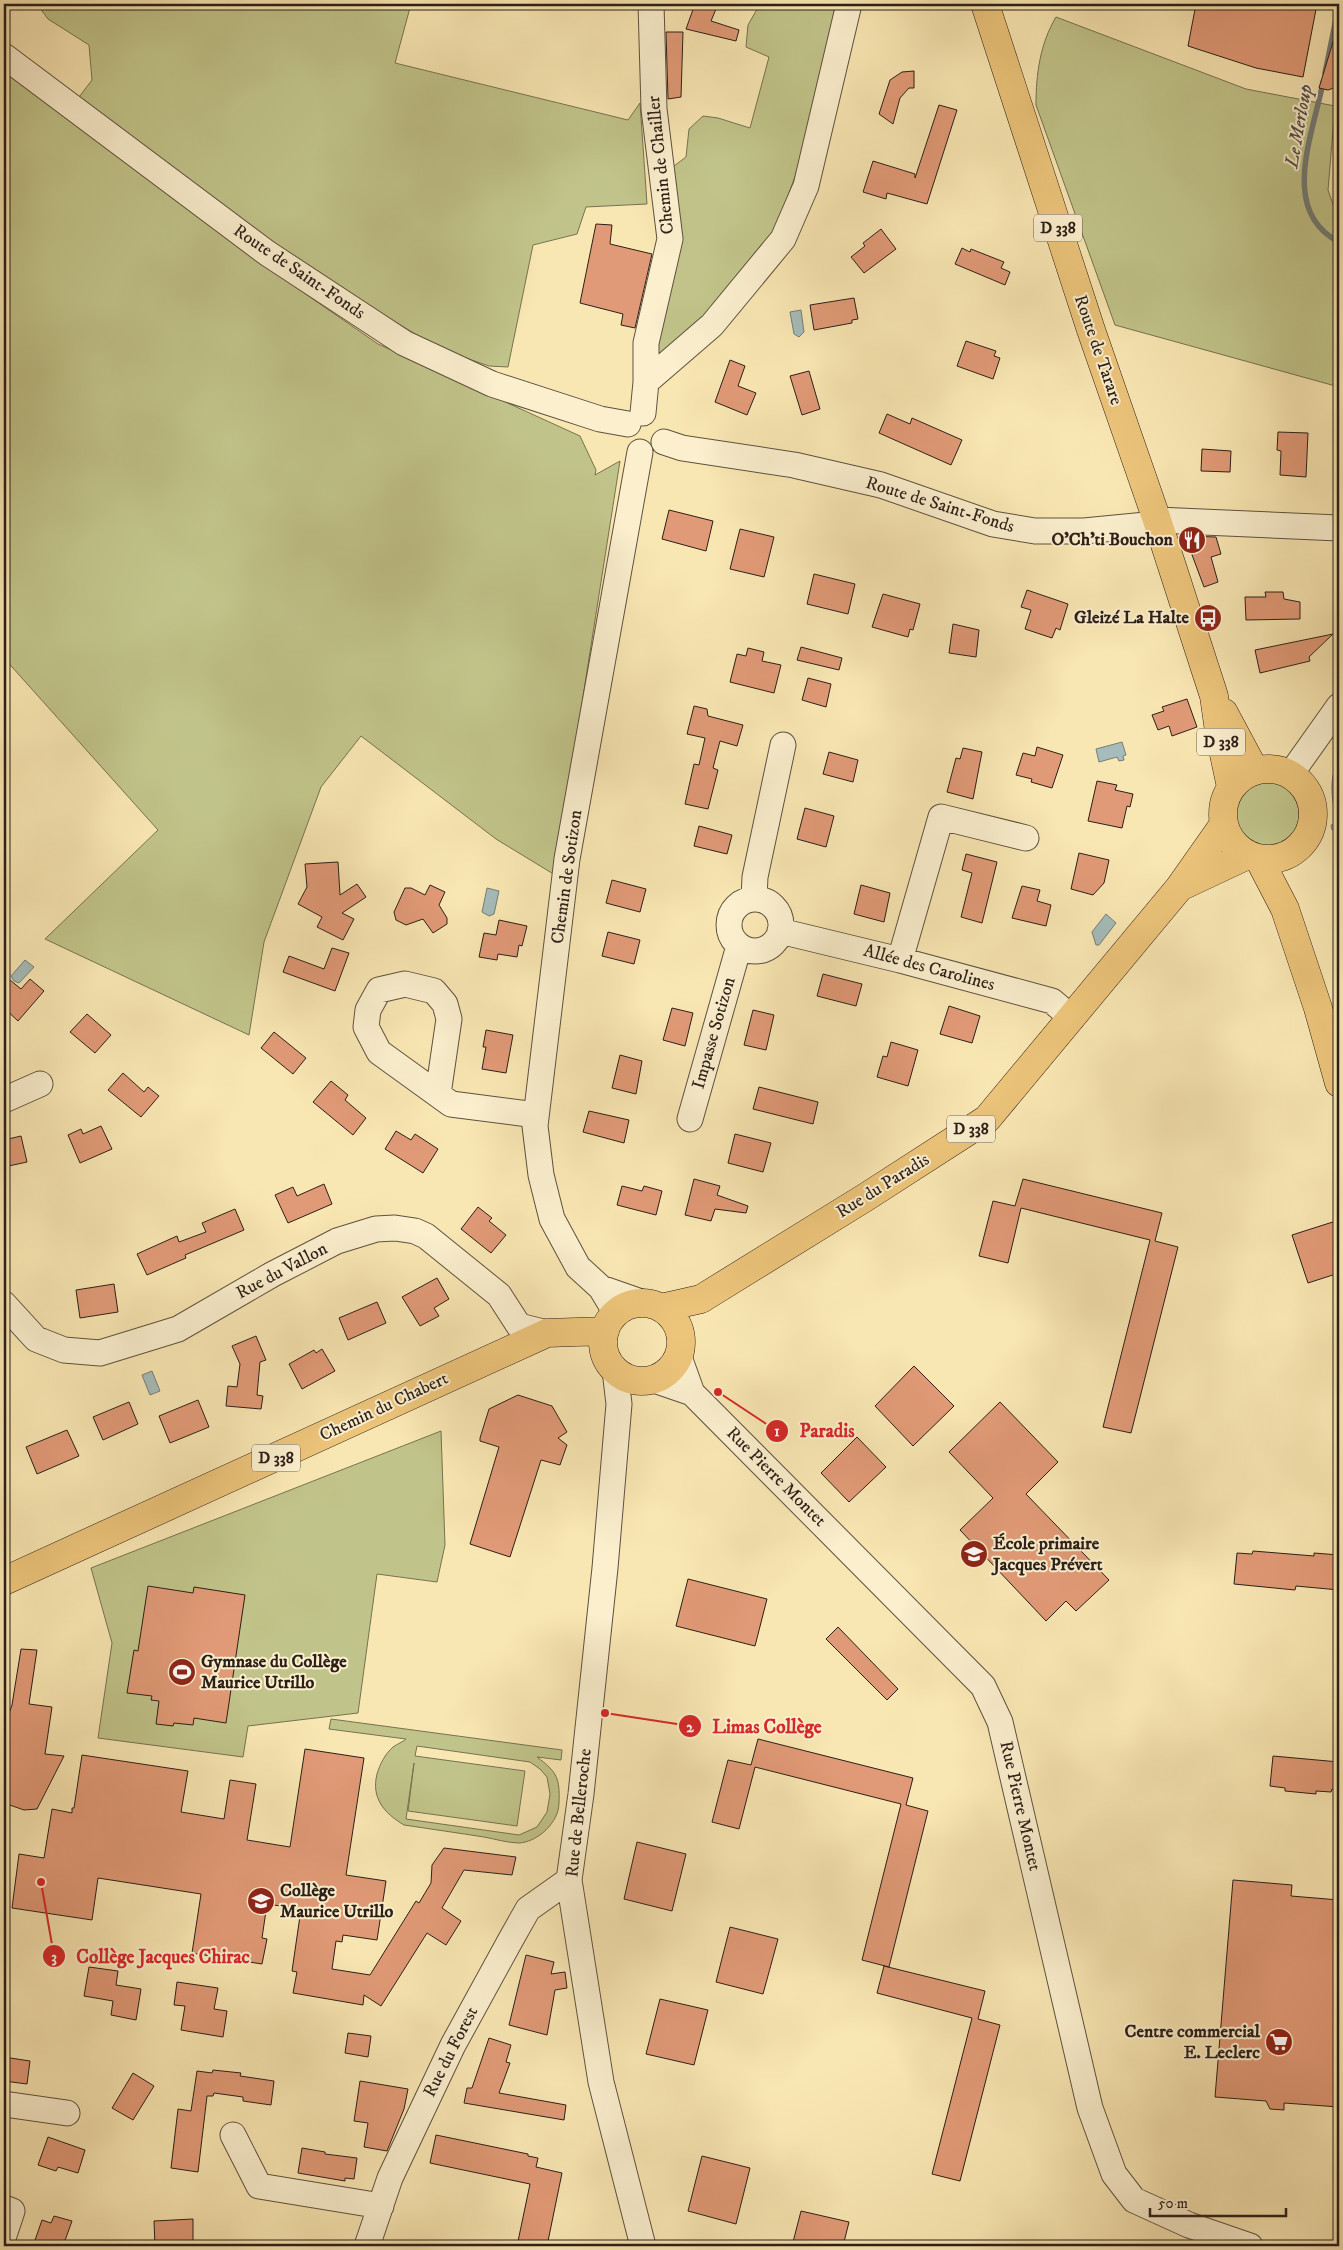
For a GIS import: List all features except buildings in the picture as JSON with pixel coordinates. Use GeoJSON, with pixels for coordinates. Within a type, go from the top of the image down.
{"type":"FeatureCollection","features":[{"type":"Feature","properties":{"kind":"main road","name":"Route de Tarare"},"geometry":{"type":"LineString","coordinates":[[985,4],[1091,330],[1157,520],[1214,696],[1219,731],[1232,787]]}},
{"type":"Feature","properties":{"kind":"main road","name":"Route de Tarare"},"geometry":{"type":"LineString","coordinates":[[1214,696],[1255,771]]}},
{"type":"Feature","properties":{"kind":"main road"},"geometry":{"type":"LineString","coordinates":[[1274,770],[1290,775],[1304,789],[1310,800],[1312,811],[1307,836],[1298,847],[1286,855],[1272,859],[1254,857],[1236,846],[1227,835],[1223,811],[1226,798],[1238,780],[1255,771],[1274,770]]}},
{"type":"Feature","properties":{"kind":"main road","name":"Rue du Paradis"},"geometry":{"type":"LineString","coordinates":[[653,1305],[701,1299],[874,1193],[987,1119],[1179,888],[1224,824]]}},
{"type":"Feature","properties":{"kind":"main road"},"geometry":{"type":"LineString","coordinates":[[1285,908],[1286,855]]}},
{"type":"Feature","properties":{"kind":"main road"},"geometry":{"type":"LineString","coordinates":[[1254,857],[1285,908],[1339,1083]]}},
{"type":"Feature","properties":{"kind":"main road","name":"Rue du Paradis"},"geometry":{"type":"LineString","coordinates":[[1179,888],[1254,857]]}},
{"type":"Feature","properties":{"kind":"main road","name":"Rue du Paradis"},"geometry":{"type":"LineString","coordinates":[[679,1344],[701,1299]]}},
{"type":"Feature","properties":{"kind":"main road"},"geometry":{"type":"LineString","coordinates":[[634,1304],[653,1305],[670,1314],[679,1344],[673,1367],[664,1375],[648,1381],[631,1380],[610,1342],[634,1304]]}},
{"type":"Feature","properties":{"kind":"main road","name":"Chemin du Chabert"},"geometry":{"type":"LineString","coordinates":[[4,1581],[547,1333],[610,1342]]}},
{"type":"Feature","properties":{"kind":"street","name":"Chemin de Chailler"},"geometry":{"type":"LineString","coordinates":[[636,419],[646,382],[646,343],[670,239],[654,109],[651,4]]}},
{"type":"Feature","properties":{"kind":"street"},"geometry":{"type":"LineString","coordinates":[[646,382],[712,325],[783,239],[806,186],[849,4]]}},
{"type":"Feature","properties":{"kind":"street","name":"Route de Saint-Fonds"},"geometry":{"type":"LineString","coordinates":[[4,56],[267,253],[404,343],[492,384],[600,419],[636,419]]}},
{"type":"Feature","properties":{"kind":"street"},"geometry":{"type":"LineString","coordinates":[[652,414],[659,418],[664,425],[666,433],[664,442],[658,449],[649,453],[640,452],[632,448],[626,432],[636,419],[652,414]]}},
{"type":"Feature","properties":{"kind":"street","name":"Route de Saint-Fonds"},"geometry":{"type":"LineString","coordinates":[[664,442],[682,448],[794,465],[881,485],[993,524],[1035,531],[1084,531],[1146,525],[1157,520],[1337,528]]}},
{"type":"Feature","properties":{"kind":"street","name":"Chemin de Sotizon"},"geometry":{"type":"LineString","coordinates":[[640,452],[567,859],[535,1126],[541,1176],[552,1219],[578,1267],[600,1288],[653,1305]]}},
{"type":"Feature","properties":{"kind":"street"},"geometry":{"type":"LineString","coordinates":[[1290,775],[1339,706]]}},
{"type":"Feature","properties":{"kind":"street"},"geometry":{"type":"LineString","coordinates":[[754,899],[755,876],[783,745]]}},
{"type":"Feature","properties":{"kind":"street"},"geometry":{"type":"LineString","coordinates":[[900,960],[941,817],[1026,838]]}},
{"type":"Feature","properties":{"kind":"street"},"geometry":{"type":"LineString","coordinates":[[754,899],[769,903],[775,909],[781,923],[780,931],[777,939],[764,950],[755,952],[739,946],[730,934],[730,918],[738,905],[754,899]]}},
{"type":"Feature","properties":{"kind":"street","name":"Allée des Carolines"},"geometry":{"type":"LineString","coordinates":[[780,931],[1052,1000],[1072,1018]]}},
{"type":"Feature","properties":{"kind":"street","name":"Impasse Sotizon"},"geometry":{"type":"LineString","coordinates":[[690,1119],[739,946]]}},
{"type":"Feature","properties":{"kind":"street"},"geometry":{"type":"LineString","coordinates":[[4,1100],[40,1084]]}},
{"type":"Feature","properties":{"kind":"street"},"geometry":{"type":"LineString","coordinates":[[438,1094],[451,1104],[536,1115]]}},
{"type":"Feature","properties":{"kind":"street","name":"Rue du Vallon"},"geometry":{"type":"LineString","coordinates":[[4,1304],[36,1339],[64,1350],[100,1353],[178,1329],[273,1274],[337,1241],[376,1229],[395,1228],[415,1231],[426,1236],[499,1295],[519,1326],[547,1333]]}},
{"type":"Feature","properties":{"kind":"street","name":"Chemin de Sotizon"},"geometry":{"type":"LineString","coordinates":[[600,1288],[610,1342]]}},
{"type":"Feature","properties":{"kind":"street","name":"Rue de Belleroche"},"geometry":{"type":"LineString","coordinates":[[610,1342],[619,1404],[598,1633],[570,1880],[601,2082],[643,2246]]}},
{"type":"Feature","properties":{"kind":"street","name":"Rue Pierre Montet"},"geometry":{"type":"LineString","coordinates":[[679,1344],[692,1393]]}},
{"type":"Feature","properties":{"kind":"street"},"geometry":{"type":"LineString","coordinates":[[619,1404],[648,1381]]}},
{"type":"Feature","properties":{"kind":"street","name":"Rue Pierre Montet"},"geometry":{"type":"LineString","coordinates":[[648,1381],[692,1393],[983,1686],[1000,1722],[1090,2108],[1114,2174],[1134,2200],[1180,2222],[1250,2246]]}},
{"type":"Feature","properties":{"kind":"street","name":"Rue du Forest"},"geometry":{"type":"LineString","coordinates":[[367,2246],[390,2178],[449,2053],[528,1909],[570,1880]]}},
{"type":"Feature","properties":{"kind":"street"},"geometry":{"type":"LineString","coordinates":[[4,2104],[67,2113]]}},
{"type":"Feature","properties":{"kind":"street"},"geometry":{"type":"LineString","coordinates":[[233,2135],[259,2186],[381,2206]]}},
{"type":"Feature","properties":{"kind":"street"},"geometry":{"type":"LineString","coordinates":[[4,2208],[12,2211],[4,2236]]}},
{"type":"Feature","properties":{"kind":"green space"},"geometry":{"type":"Polygon","coordinates":[[[37,4],[411,4],[395,63],[628,120],[640,103],[647,204],[586,207],[577,234],[533,245],[508,367],[489,366],[440,349],[310,270],[79,97],[92,80],[89,45],[48,19],[37,4]]]}},
{"type":"Feature","properties":{"kind":"green space"},"geometry":{"type":"Polygon","coordinates":[[[760,4],[839,4],[801,160],[774,234],[751,267],[673,349],[658,356],[654,351],[670,169],[686,157],[689,129],[703,116],[718,118],[750,128],[769,57],[746,47],[748,25],[760,4]]]}},
{"type":"Feature","properties":{"kind":"green space"},"geometry":{"type":"Polygon","coordinates":[[[1056,17],[1246,89],[1335,106],[1328,190],[1339,221],[1339,387],[1115,325],[1036,105],[1040,60],[1046,38],[1056,17]]]}},
{"type":"Feature","properties":{"kind":"green space"},"geometry":{"type":"Polygon","coordinates":[[[4,69],[252,257],[378,344],[580,436],[596,470],[595,475],[620,461],[555,875],[496,839],[361,736],[321,787],[264,942],[249,1035],[45,939],[158,830],[4,658],[4,69]]]}},
{"type":"Feature","properties":{"kind":"green space"},"geometry":{"type":"Polygon","coordinates":[[[1267,782],[1285,788],[1293,796],[1299,814],[1293,832],[1285,840],[1267,846],[1249,840],[1241,832],[1235,814],[1241,796],[1249,788],[1267,782]]]}},
{"type":"Feature","properties":{"kind":"green space"},"geometry":{"type":"Polygon","coordinates":[[[441,1431],[445,1545],[437,1582],[377,1574],[358,1713],[248,1726],[243,1757],[98,1738],[112,1643],[91,1568],[441,1431]]]}},
{"type":"Feature","properties":{"kind":"green space"},"geometry":{"type":"Polygon","coordinates":[[[331,1719],[562,1750],[561,1760],[537,1757],[549,1767],[558,1781],[558,1810],[546,1830],[533,1839],[519,1843],[404,1825],[390,1815],[381,1804],[376,1790],[376,1783],[378,1770],[385,1756],[393,1747],[406,1739],[329,1729],[331,1719]],[[417,1746],[415,1756],[525,1771],[517,1826],[408,1811],[414,1763],[406,1819],[519,1835],[537,1827],[547,1812],[550,1794],[547,1777],[530,1762],[417,1746]]]}},
{"type":"Feature","properties":{"kind":"water"},"geometry":{"type":"Polygon","coordinates":[[[801,310],[804,332],[799,337],[794,334],[790,312],[801,310]]]}},
{"type":"Feature","properties":{"kind":"water"},"geometry":{"type":"Polygon","coordinates":[[[1122,742],[1126,755],[1123,756],[1124,760],[1119,761],[1117,757],[1099,762],[1096,749],[1122,742]]]}},
{"type":"Feature","properties":{"kind":"water"},"geometry":{"type":"Polygon","coordinates":[[[1339,760],[1334,792],[1339,817],[1339,828],[1332,830],[1331,825],[1337,824],[1332,784],[1335,768],[1339,760]]]}},
{"type":"Feature","properties":{"kind":"water"},"geometry":{"type":"Polygon","coordinates":[[[487,888],[499,891],[494,914],[489,916],[482,912],[487,888]]]}},
{"type":"Feature","properties":{"kind":"water"},"geometry":{"type":"Polygon","coordinates":[[[1106,914],[1116,923],[1099,945],[1096,945],[1092,932],[1106,914]]]}},
{"type":"Feature","properties":{"kind":"water"},"geometry":{"type":"Polygon","coordinates":[[[25,960],[34,967],[19,983],[14,981],[11,976],[25,960]]]}},
{"type":"Feature","properties":{"kind":"water"},"geometry":{"type":"Polygon","coordinates":[[[152,1371],[160,1391],[150,1395],[142,1375],[152,1371]]]}},
{"type":"Feature","properties":{"kind":"waterway","name":"Le Merloup"},"geometry":{"type":"LineString","coordinates":[[1325,73],[1339,4]]}},
{"type":"Feature","properties":{"kind":"waterway","name":"Le Merloup"},"geometry":{"type":"LineString","coordinates":[[1323,82],[1308,146],[1305,191],[1310,211],[1320,228],[1339,242]]}},
{"type":"Feature","properties":{"kind":"place","name":"O’Ch’ti Bouchon"},"geometry":{"type":"Point","coordinates":[1192,540]}},
{"type":"Feature","properties":{"kind":"place","name":"Gleizé La Halte"},"geometry":{"type":"Point","coordinates":[1208,618]}},
{"type":"Feature","properties":{"kind":"place","name":"Paradis"},"geometry":{"type":"Point","coordinates":[718,1392]}},
{"type":"Feature","properties":{"kind":"place","name":"École primaire Jacques Prévert"},"geometry":{"type":"Point","coordinates":[974,1554]}},
{"type":"Feature","properties":{"kind":"place","name":"Gymnase du Collège Maurice Utrillo"},"geometry":{"type":"Point","coordinates":[182,1672]}},
{"type":"Feature","properties":{"kind":"place","name":"Limas Collège"},"geometry":{"type":"Point","coordinates":[605,1713]}},
{"type":"Feature","properties":{"kind":"place","name":"Collège Jacques Chirac"},"geometry":{"type":"Point","coordinates":[41,1882]}},
{"type":"Feature","properties":{"kind":"place","name":"Collège Maurice Utrillo"},"geometry":{"type":"Point","coordinates":[261,1901]}},
{"type":"Feature","properties":{"kind":"place","name":"Centre commercial E. Leclerc"},"geometry":{"type":"Point","coordinates":[1279,2042]}}]}
